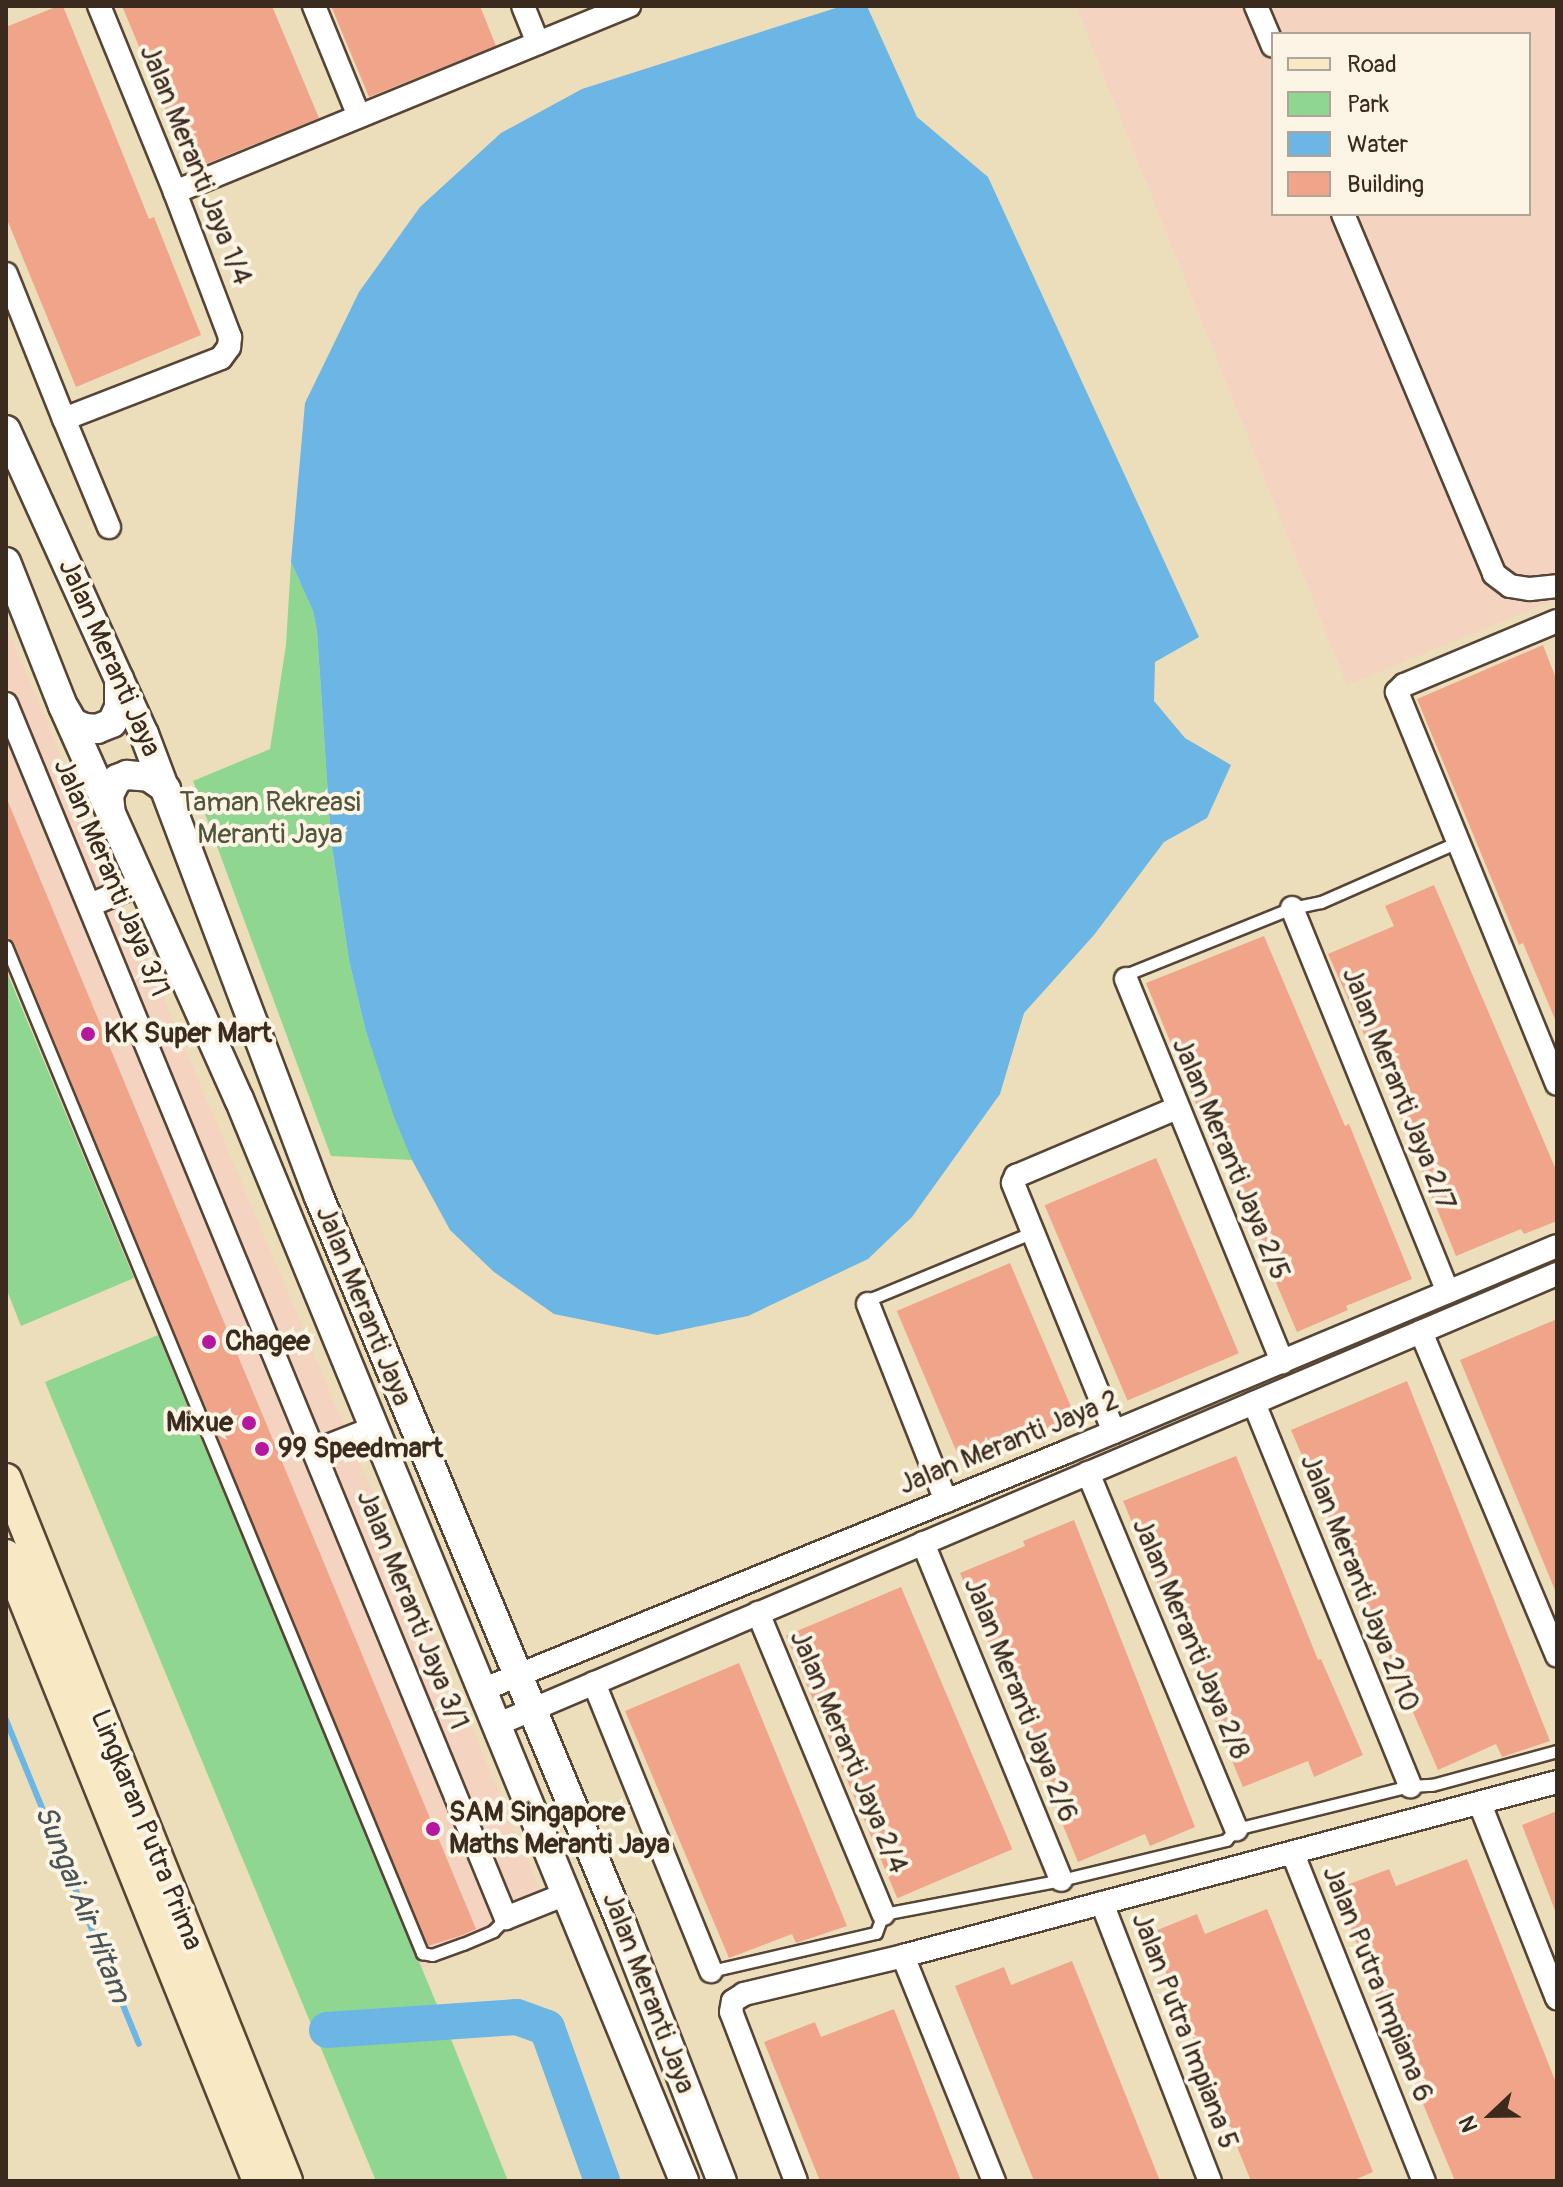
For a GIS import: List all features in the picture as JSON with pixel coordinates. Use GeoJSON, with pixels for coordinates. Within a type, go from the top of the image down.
{"type":"FeatureCollection","features":[{"type":"Feature","properties":{"kind":"main road","name":"Lingkaran Putra Prima"},"geometry":{"type":"LineString","coordinates":[[6,1479],[287,2181]]}},
{"type":"Feature","properties":{"kind":"main road","name":"Lingkaran Putra Prima"},"geometry":{"type":"LineString","coordinates":[[6,1555],[258,2181]]}},
{"type":"Feature","properties":{"kind":"street","name":"Jalan Meranti Jaya 1/4"},"geometry":{"type":"LineString","coordinates":[[64,419],[221,358],[229,347],[230,337],[99,6]]}},
{"type":"Feature","properties":{"kind":"street"},"geometry":{"type":"LineString","coordinates":[[314,6],[359,116]]}},
{"type":"Feature","properties":{"kind":"street"},"geometry":{"type":"LineString","coordinates":[[523,6],[538,43]]}},
{"type":"Feature","properties":{"kind":"street"},"geometry":{"type":"LineString","coordinates":[[175,192],[629,6]]}},
{"type":"Feature","properties":{"kind":"street"},"geometry":{"type":"LineString","coordinates":[[1256,6],[1271,41]]}},
{"type":"Feature","properties":{"kind":"street"},"geometry":{"type":"LineString","coordinates":[[1344,216],[1494,574],[1510,586],[1530,589],[1557,586]]}},
{"type":"Feature","properties":{"kind":"street"},"geometry":{"type":"LineString","coordinates":[[6,274],[109,527]]}},
{"type":"Feature","properties":{"kind":"street","name":"Jalan Meranti Jaya"},"geometry":{"type":"LineString","coordinates":[[6,430],[118,675],[166,789],[319,1197],[532,1709],[722,2181]]}},
{"type":"Feature","properties":{"kind":"street","name":"Jalan Meranti Jaya"},"geometry":{"type":"LineString","coordinates":[[6,562],[63,706],[140,884],[239,1099],[684,2181]]}},
{"type":"Feature","properties":{"kind":"street"},"geometry":{"type":"LineString","coordinates":[[1557,621],[1404,685],[1397,692],[1557,1084]]}},
{"type":"Feature","properties":{"kind":"street"},"geometry":{"type":"LineString","coordinates":[[63,706],[73,723],[85,728],[97,729],[112,723],[119,707],[118,675]]}},
{"type":"Feature","properties":{"kind":"street","name":"Jalan Meranti Jaya 3/1"},"geometry":{"type":"LineString","coordinates":[[6,704],[506,1918]]}},
{"type":"Feature","properties":{"kind":"street"},"geometry":{"type":"LineString","coordinates":[[111,816],[109,795],[117,779],[127,775],[149,777],[166,789]]}},
{"type":"Feature","properties":{"kind":"street"},"geometry":{"type":"LineString","coordinates":[[90,905],[140,884]]}},
{"type":"Feature","properties":{"kind":"street","name":"Jalan Meranti Jaya 2/7"},"geometry":{"type":"LineString","coordinates":[[1292,908],[1448,1292]]}},
{"type":"Feature","properties":{"kind":"street","name":"Jalan Meranti Jaya 2/5"},"geometry":{"type":"LineString","coordinates":[[1126,979],[1282,1362]]}},
{"type":"Feature","properties":{"kind":"street"},"geometry":{"type":"LineString","coordinates":[[1114,1432],[1013,1183],[1016,1176],[1177,1108]]}},
{"type":"Feature","properties":{"kind":"street","name":"Jalan Meranti Jaya 2"},"geometry":{"type":"LineString","coordinates":[[482,1690],[999,1480],[1557,1246]]}},
{"type":"Feature","properties":{"kind":"street","name":"Jalan Meranti Jaya 2"},"geometry":{"type":"LineString","coordinates":[[496,1725],[1557,1274]]}},
{"type":"Feature","properties":{"kind":"street"},"geometry":{"type":"LineString","coordinates":[[868,1304],[946,1501]]}},
{"type":"Feature","properties":{"kind":"street"},"geometry":{"type":"LineString","coordinates":[[1421,1332],[1557,1656]]}},
{"type":"Feature","properties":{"kind":"street"},"geometry":{"type":"LineString","coordinates":[[1326,1343],[1337,1368]]}},
{"type":"Feature","properties":{"kind":"street","name":"Jalan Meranti Jaya 2/10"},"geometry":{"type":"LineString","coordinates":[[1254,1403],[1410,1786]]}},
{"type":"Feature","properties":{"kind":"street"},"geometry":{"type":"LineString","coordinates":[[315,1451],[374,1428]]}},
{"type":"Feature","properties":{"kind":"street","name":"Jalan Meranti Jaya 2/8"},"geometry":{"type":"LineString","coordinates":[[1088,1473],[1236,1829]]}},
{"type":"Feature","properties":{"kind":"street"},"geometry":{"type":"LineString","coordinates":[[999,1480],[1010,1506]]}},
{"type":"Feature","properties":{"kind":"street","name":"Jalan Meranti Jaya 2/6"},"geometry":{"type":"LineString","coordinates":[[923,1543],[1061,1880]]}},
{"type":"Feature","properties":{"kind":"street"},"geometry":{"type":"LineString","coordinates":[[679,1610],[691,1642]]}},
{"type":"Feature","properties":{"kind":"street","name":"Jalan Meranti Jaya 2/4"},"geometry":{"type":"LineString","coordinates":[[758,1613],[883,1914]]}},
{"type":"Feature","properties":{"kind":"street"},"geometry":{"type":"LineString","coordinates":[[594,1683],[711,1971]]}},
{"type":"Feature","properties":{"kind":"street"},"geometry":{"type":"LineString","coordinates":[[796,2181],[731,2012],[733,2001],[744,1994],[903,1956],[1557,1782]]}},
{"type":"Feature","properties":{"kind":"street"},"geometry":{"type":"LineString","coordinates":[[1480,1804],[1557,1998]]}},
{"type":"Feature","properties":{"kind":"street","name":"Jalan Putra Impiana 6"},"geometry":{"type":"LineString","coordinates":[[1293,1854],[1424,2181]]}},
{"type":"Feature","properties":{"kind":"street"},"geometry":{"type":"LineString","coordinates":[[506,1918],[566,1894]]}},
{"type":"Feature","properties":{"kind":"street","name":"Jalan Putra Impiana 5"},"geometry":{"type":"LineString","coordinates":[[1102,1903],[1210,2181]]}},
{"type":"Feature","properties":{"kind":"street"},"geometry":{"type":"LineString","coordinates":[[903,1956],[994,2181]]}},
{"type":"Feature","properties":{"kind":"lane"},"geometry":{"type":"LineString","coordinates":[[1126,979],[1130,973],[1292,908],[1321,902],[1458,842]]}},
{"type":"Feature","properties":{"kind":"lane"},"geometry":{"type":"LineString","coordinates":[[6,946],[422,1953],[432,1955],[463,1944],[493,1931],[506,1918]]}},
{"type":"Feature","properties":{"kind":"lane"},"geometry":{"type":"LineString","coordinates":[[868,1304],[873,1298],[1033,1232]]}},
{"type":"Feature","properties":{"kind":"lane"},"geometry":{"type":"LineString","coordinates":[[711,1971],[876,1933],[883,1914],[1061,1880],[1226,1840],[1236,1829],[1410,1786],[1432,1785],[1557,1751]]}},
{"type":"Feature","properties":{"kind":"shaded area"},"geometry":{"type":"Polygon","coordinates":[[[1076,6],[1557,6],[1557,599],[1347,685],[1076,6]]]}},
{"type":"Feature","properties":{"kind":"shaded area"},"geometry":{"type":"Polygon","coordinates":[[[6,625],[551,1915],[422,1969],[6,959],[6,625]]]}},
{"type":"Feature","properties":{"kind":"green space","name":"Taman Rekreasi Meranti Jaya"},"geometry":{"type":"Polygon","coordinates":[[[291,562],[313,611],[317,631],[331,840],[349,960],[365,1028],[412,1160],[331,1156],[193,781],[270,749],[286,645],[291,562]]]}},
{"type":"Feature","properties":{"kind":"green space"},"geometry":{"type":"Polygon","coordinates":[[[6,970],[134,1278],[21,1326],[6,1288],[6,970]]]}},
{"type":"Feature","properties":{"kind":"green space"},"geometry":{"type":"Polygon","coordinates":[[[158,1335],[508,2181],[376,2181],[45,1382],[158,1335]]]}},
{"type":"Feature","properties":{"kind":"water"},"geometry":{"type":"Polygon","coordinates":[[[842,6],[867,6],[917,117],[988,177],[1199,637],[1155,662],[1154,701],[1185,738],[1231,765],[1207,818],[1164,842],[1094,935],[1024,1013],[1000,1094],[912,1217],[868,1259],[748,1316],[657,1335],[554,1314],[494,1272],[450,1230],[412,1160],[394,1117],[365,1028],[349,960],[331,840],[317,631],[313,611],[291,562],[305,403],[359,292],[420,207],[501,133],[582,89],[842,6]]]}},
{"type":"Feature","properties":{"kind":"building"},"geometry":{"type":"Polygon","coordinates":[[[63,6],[149,219],[154,217],[201,335],[76,387],[6,217],[6,27],[63,6]]]}},
{"type":"Feature","properties":{"kind":"building"},"geometry":{"type":"Polygon","coordinates":[[[122,6],[272,6],[319,118],[191,170],[122,6]]]}},
{"type":"Feature","properties":{"kind":"building"},"geometry":{"type":"Polygon","coordinates":[[[331,6],[480,6],[496,46],[369,97],[331,6]]]}},
{"type":"Feature","properties":{"kind":"building"},"geometry":{"type":"Polygon","coordinates":[[[1543,645],[1557,681],[1557,1024],[1523,943],[1519,945],[1417,699],[1543,645]]]}},
{"type":"Feature","properties":{"kind":"building"},"geometry":{"type":"Polygon","coordinates":[[[6,797],[476,1929],[460,1936],[428,1946],[14,943],[6,936],[6,797]]]}},
{"type":"Feature","properties":{"kind":"building"},"geometry":{"type":"Polygon","coordinates":[[[1434,885],[1557,1172],[1557,1221],[1524,1234],[1521,1229],[1456,1256],[1389,1090],[1328,954],[1394,926],[1385,906],[1434,885]]]}},
{"type":"Feature","properties":{"kind":"building"},"geometry":{"type":"Polygon","coordinates":[[[1264,936],[1345,1126],[1349,1124],[1412,1279],[1346,1306],[1348,1310],[1297,1332],[1224,1160],[1220,1162],[1146,983],[1264,936]]]}},
{"type":"Feature","properties":{"kind":"building"},"geometry":{"type":"Polygon","coordinates":[[[1156,1158],[1239,1353],[1127,1400],[1045,1205],[1156,1158]]]}},
{"type":"Feature","properties":{"kind":"building"},"geometry":{"type":"Polygon","coordinates":[[[1010,1263],[1076,1419],[963,1468],[897,1311],[1010,1263]]]}},
{"type":"Feature","properties":{"kind":"building"},"geometry":{"type":"Polygon","coordinates":[[[1557,1319],[1557,1595],[1460,1360],[1557,1319]]]}},
{"type":"Feature","properties":{"kind":"building"},"geometry":{"type":"Polygon","coordinates":[[[1407,1381],[1550,1741],[1502,1757],[1496,1744],[1438,1770],[1291,1430],[1407,1381]]]}},
{"type":"Feature","properties":{"kind":"building"},"geometry":{"type":"Polygon","coordinates":[[[1236,1456],[1318,1660],[1321,1659],[1363,1755],[1314,1777],[1308,1761],[1243,1787],[1123,1501],[1236,1456]]]}},
{"type":"Feature","properties":{"kind":"building"},"geometry":{"type":"Polygon","coordinates":[[[1074,1520],[1195,1827],[1150,1846],[1145,1834],[1078,1862],[960,1573],[1025,1546],[1023,1541],[1074,1520]]]}},
{"type":"Feature","properties":{"kind":"building"},"geometry":{"type":"Polygon","coordinates":[[[901,1587],[1012,1849],[897,1898],[786,1636],[901,1587]]]}},
{"type":"Feature","properties":{"kind":"building"},"geometry":{"type":"Polygon","coordinates":[[[739,1663],[847,1926],[796,1943],[792,1934],[729,1958],[625,1711],[739,1663]]]}},
{"type":"Feature","properties":{"kind":"building"},"geometry":{"type":"Polygon","coordinates":[[[1557,1811],[1557,1913],[1556,1913],[1522,1825],[1557,1811]]]}},
{"type":"Feature","properties":{"kind":"building"},"geometry":{"type":"Polygon","coordinates":[[[1467,1859],[1557,2085],[1557,2181],[1455,2181],[1409,2070],[1406,2071],[1336,1889],[1389,1869],[1396,1886],[1467,1859]]]}},
{"type":"Feature","properties":{"kind":"building"},"geometry":{"type":"Polygon","coordinates":[[[1267,1909],[1373,2172],[1352,2181],[1251,2181],[1150,1933],[1197,1914],[1205,1934],[1267,1909]]]}},
{"type":"Feature","properties":{"kind":"building"},"geometry":{"type":"Polygon","coordinates":[[[1072,1961],[1160,2181],[1034,2181],[955,1986],[1004,1967],[1011,1985],[1072,1961]]]}},
{"type":"Feature","properties":{"kind":"building"},"geometry":{"type":"Polygon","coordinates":[[[894,2009],[961,2181],[820,2181],[764,2042],[815,2022],[821,2037],[894,2009]]]}},
{"type":"Feature","properties":{"kind":"waterway","name":"Sungai Air Hitam"},"geometry":{"type":"LineString","coordinates":[[6,1720],[139,2044]]}},
{"type":"Feature","properties":{"kind":"waterway","name":"Sungai Air Hitam"},"geometry":{"type":"LineString","coordinates":[[327,2030],[517,2017],[547,2028],[602,2181]]}},
{"type":"Feature","properties":{"kind":"place","name":"KK Super Mart"},"geometry":{"type":"Point","coordinates":[88,1034]}},
{"type":"Feature","properties":{"kind":"place","name":"Chagee"},"geometry":{"type":"Point","coordinates":[209,1342]}},
{"type":"Feature","properties":{"kind":"place","name":"Mixue"},"geometry":{"type":"Point","coordinates":[249,1423]}},
{"type":"Feature","properties":{"kind":"place","name":"99 Speedmart"},"geometry":{"type":"Point","coordinates":[262,1449]}},
{"type":"Feature","properties":{"kind":"place","name":"SAM Singapore Maths Meranti Jaya"},"geometry":{"type":"Point","coordinates":[433,1829]}}]}
